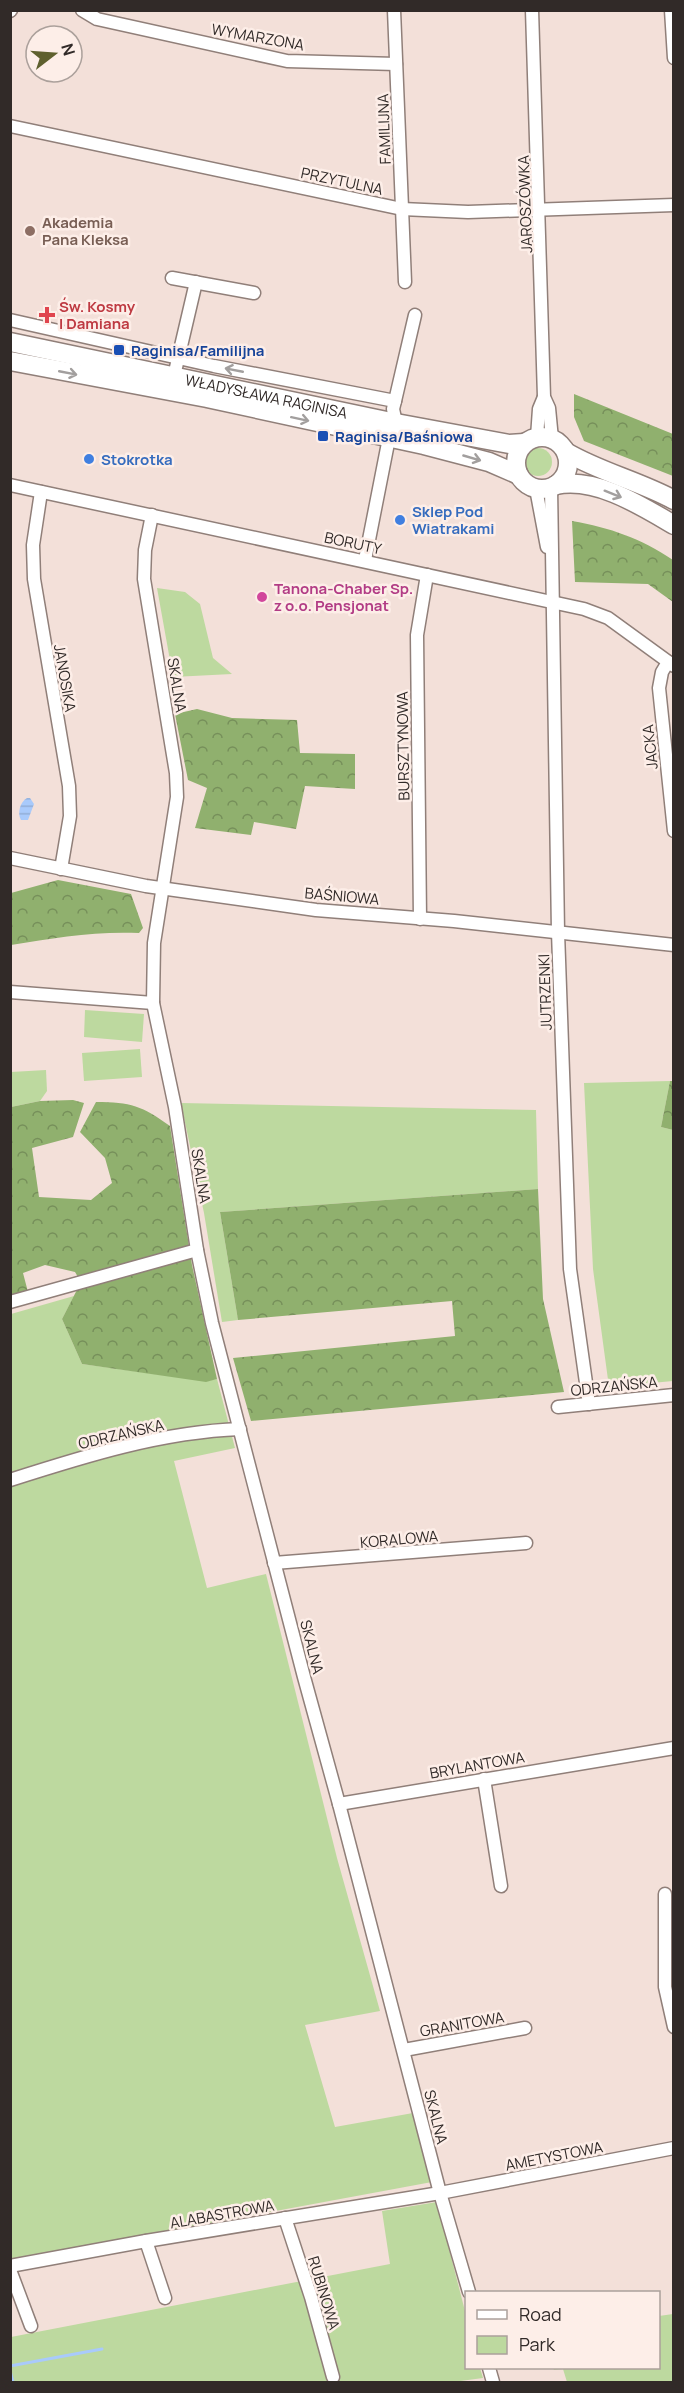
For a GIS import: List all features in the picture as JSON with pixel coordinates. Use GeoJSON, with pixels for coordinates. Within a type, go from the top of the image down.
{"type":"FeatureCollection","features":[{"type":"Feature","properties":{"kind":"main road"},"geometry":{"type":"LineString","coordinates":[[14,362],[17,343]]}},
{"type":"Feature","properties":{"kind":"main road","name":"WŁADYSŁAWA RAGINISA"},"geometry":{"type":"LineString","coordinates":[[17,343],[174,376],[393,430],[489,462],[526,481]]}},
{"type":"Feature","properties":{"kind":"main road","name":"WŁADYSŁAWA RAGINISA"},"geometry":{"type":"LineString","coordinates":[[14,362],[207,399],[393,430],[509,444],[538,440]]}},
{"type":"Feature","properties":{"kind":"main road"},"geometry":{"type":"LineString","coordinates":[[554,486],[566,472],[568,462],[566,452],[560,443],[538,440],[516,460],[526,481],[543,489],[570,482],[580,483],[606,491],[651,511],[674,525]]}},
{"type":"Feature","properties":{"kind":"main road"},"geometry":{"type":"LineString","coordinates":[[566,452],[586,464],[644,485],[674,500]]}},
{"type":"Feature","properties":{"kind":"street","name":"WYMARZONA"},"geometry":{"type":"LineString","coordinates":[[82,10],[97,19],[287,61],[396,64]]}},
{"type":"Feature","properties":{"kind":"street","name":"FAMILIJNA"},"geometry":{"type":"LineString","coordinates":[[394,10],[405,282]]}},
{"type":"Feature","properties":{"kind":"street","name":"JAROSZÓWKA"},"geometry":{"type":"LineString","coordinates":[[532,10],[544,397],[549,408],[538,440]]}},
{"type":"Feature","properties":{"kind":"street"},"geometry":{"type":"LineString","coordinates":[[671,10],[674,58]]}},
{"type":"Feature","properties":{"kind":"street","name":"PRZYTULNA"},"geometry":{"type":"LineString","coordinates":[[10,126],[402,209],[468,212],[674,205]]}},
{"type":"Feature","properties":{"kind":"street"},"geometry":{"type":"LineString","coordinates":[[172,278],[254,293]]}},
{"type":"Feature","properties":{"kind":"street"},"geometry":{"type":"LineString","coordinates":[[174,376],[196,282]]}},
{"type":"Feature","properties":{"kind":"street"},"geometry":{"type":"LineString","coordinates":[[365,560],[393,430],[393,409],[415,315]]}},
{"type":"Feature","properties":{"kind":"street"},"geometry":{"type":"LineString","coordinates":[[10,320],[177,358],[395,401]]}},
{"type":"Feature","properties":{"kind":"street","name":"JUTRZENKI"},"geometry":{"type":"LineString","coordinates":[[526,481],[539,501],[552,578]]}},
{"type":"Feature","properties":{"kind":"street","name":"BORUTY"},"geometry":{"type":"LineString","coordinates":[[10,485],[584,609],[608,618],[671,664]]}},
{"type":"Feature","properties":{"kind":"street","name":"JUTRZENKI"},"geometry":{"type":"LineString","coordinates":[[554,486],[552,602],[558,932],[570,1269],[589,1404]]}},
{"type":"Feature","properties":{"kind":"street","name":"JANOSIKA"},"geometry":{"type":"LineString","coordinates":[[41,492],[33,545],[34,579],[69,786],[70,816],[61,869]]}},
{"type":"Feature","properties":{"kind":"street","name":"SKALNA"},"geometry":{"type":"LineString","coordinates":[[152,515],[145,550],[144,579],[177,781],[174,826],[154,943],[153,1003],[177,1118],[197,1250],[212,1323],[274,1563],[440,2193],[470,2291]]}},
{"type":"Feature","properties":{"kind":"street","name":"BURSZTYNOWA"},"geometry":{"type":"LineString","coordinates":[[420,919],[417,635],[427,575]]}},
{"type":"Feature","properties":{"kind":"street","name":"JACKA"},"geometry":{"type":"LineString","coordinates":[[671,664],[662,672],[659,688],[674,831]]}},
{"type":"Feature","properties":{"kind":"street","name":"BAŚNIOWA"},"geometry":{"type":"LineString","coordinates":[[10,858],[162,888],[316,910],[674,945]]}},
{"type":"Feature","properties":{"kind":"street"},"geometry":{"type":"LineString","coordinates":[[10,992],[153,1003]]}},
{"type":"Feature","properties":{"kind":"street"},"geometry":{"type":"LineString","coordinates":[[10,1302],[197,1250]]}},
{"type":"Feature","properties":{"kind":"street","name":"ODRZAŃSKA"},"geometry":{"type":"LineString","coordinates":[[558,1407],[674,1395]]}},
{"type":"Feature","properties":{"kind":"street","name":"ODRZAŃSKA"},"geometry":{"type":"LineString","coordinates":[[10,1480],[82,1457],[155,1440],[240,1429]]}},
{"type":"Feature","properties":{"kind":"street","name":"KORALOWA"},"geometry":{"type":"LineString","coordinates":[[274,1563],[525,1543]]}},
{"type":"Feature","properties":{"kind":"street","name":"BRYLANTOWA"},"geometry":{"type":"LineString","coordinates":[[339,1804],[674,1748]]}},
{"type":"Feature","properties":{"kind":"street"},"geometry":{"type":"LineString","coordinates":[[484,1779],[501,1886]]}},
{"type":"Feature","properties":{"kind":"street"},"geometry":{"type":"LineString","coordinates":[[665,1894],[664,1987],[674,2028]]}},
{"type":"Feature","properties":{"kind":"street","name":"GRANITOWA"},"geometry":{"type":"LineString","coordinates":[[404,2050],[525,2028]]}},
{"type":"Feature","properties":{"kind":"street","name":"AMETYSTOWA"},"geometry":{"type":"LineString","coordinates":[[440,2193],[674,2148]]}},
{"type":"Feature","properties":{"kind":"street","name":"ALABASTROWA"},"geometry":{"type":"LineString","coordinates":[[10,2268],[146,2241],[440,2193]]}},
{"type":"Feature","properties":{"kind":"street","name":"RUBINOWA"},"geometry":{"type":"LineString","coordinates":[[285,2218],[311,2296],[333,2377]]}},
{"type":"Feature","properties":{"kind":"street"},"geometry":{"type":"LineString","coordinates":[[146,2241],[165,2298]]}},
{"type":"Feature","properties":{"kind":"street"},"geometry":{"type":"LineString","coordinates":[[10,2268],[31,2326]]}},
{"type":"Feature","properties":{"kind":"green space"},"geometry":{"type":"Polygon","coordinates":[[[574,394],[673,434],[673,476],[584,441],[574,417],[574,394]]]}},
{"type":"Feature","properties":{"kind":"green space"},"geometry":{"type":"Polygon","coordinates":[[[538,448],[548,452],[552,462],[548,472],[538,476],[528,472],[524,462],[528,452],[538,448]]]}},
{"type":"Feature","properties":{"kind":"green space"},"geometry":{"type":"Polygon","coordinates":[[[572,521],[625,535],[673,560],[673,602],[648,584],[575,582],[572,521]]]}},
{"type":"Feature","properties":{"kind":"green space"},"geometry":{"type":"Polygon","coordinates":[[[157,588],[185,592],[200,604],[213,658],[232,674],[173,677],[157,588]]]}},
{"type":"Feature","properties":{"kind":"green space"},"geometry":{"type":"Polygon","coordinates":[[[197,709],[232,718],[297,720],[300,753],[355,754],[355,789],[305,786],[296,829],[254,822],[251,835],[195,828],[207,788],[188,780],[175,714],[197,709]]]}},
{"type":"Feature","properties":{"kind":"green space"},"geometry":{"type":"Polygon","coordinates":[[[58,880],[131,894],[143,928],[139,933],[91,934],[11,945],[11,893],[58,880]]]}},
{"type":"Feature","properties":{"kind":"green space"},"geometry":{"type":"Polygon","coordinates":[[[85,1010],[144,1014],[142,1042],[84,1037],[85,1010]]]}},
{"type":"Feature","properties":{"kind":"green space"},"geometry":{"type":"Polygon","coordinates":[[[140,1049],[142,1077],[84,1081],[82,1053],[140,1049]]]}},
{"type":"Feature","properties":{"kind":"green space"},"geometry":{"type":"Polygon","coordinates":[[[46,1070],[47,1091],[40,1101],[11,1107],[11,1072],[46,1070]]]}},
{"type":"Feature","properties":{"kind":"green space"},"geometry":{"type":"Polygon","coordinates":[[[670,1081],[661,1127],[673,1130],[673,1381],[609,1387],[593,1269],[584,1083],[670,1081]]]}},
{"type":"Feature","properties":{"kind":"green space"},"geometry":{"type":"Polygon","coordinates":[[[670,1081],[673,1081],[673,1130],[661,1127],[670,1081]]]}},
{"type":"Feature","properties":{"kind":"green space"},"geometry":{"type":"Polygon","coordinates":[[[73,1100],[84,1103],[73,1137],[32,1148],[39,1197],[91,1200],[112,1183],[105,1158],[80,1132],[96,1102],[136,1106],[170,1126],[192,1265],[217,1379],[206,1382],[82,1364],[62,1319],[81,1282],[75,1272],[45,1265],[23,1273],[28,1292],[11,1296],[11,1107],[40,1101],[73,1100]]]}},
{"type":"Feature","properties":{"kind":"green space"},"geometry":{"type":"Polygon","coordinates":[[[181,1103],[536,1110],[538,1189],[220,1212],[238,1320],[222,1322],[204,1213],[181,1103]]]}},
{"type":"Feature","properties":{"kind":"green space"},"geometry":{"type":"Polygon","coordinates":[[[538,1189],[543,1299],[564,1392],[251,1421],[233,1358],[455,1336],[452,1301],[238,1320],[220,1212],[538,1189]]]}},
{"type":"Feature","properties":{"kind":"green space"},"geometry":{"type":"Polygon","coordinates":[[[74,1296],[62,1319],[82,1364],[206,1381],[217,1379],[235,1448],[174,1461],[207,1588],[266,1574],[337,1858],[380,2011],[305,2025],[335,2127],[413,2113],[432,2182],[11,2260],[11,1314],[74,1296]]]}},
{"type":"Feature","properties":{"kind":"green space"},"geometry":{"type":"Polygon","coordinates":[[[437,2202],[465,2311],[465,2369],[480,2369],[483,2378],[453,2382],[11,2382],[11,2337],[390,2264],[382,2211],[437,2202]]]}},
{"type":"Feature","properties":{"kind":"green space"},"geometry":{"type":"Polygon","coordinates":[[[673,2314],[673,2382],[567,2382],[563,2369],[660,2369],[660,2316],[673,2314]]]}},
{"type":"Feature","properties":{"kind":"water"},"geometry":{"type":"Polygon","coordinates":[[[27,798],[30,798],[34,804],[28,820],[21,820],[20,808],[27,798]]]}},
{"type":"Feature","properties":{"kind":"waterway"},"geometry":{"type":"LineString","coordinates":[[10,2366],[102,2349]]}},
{"type":"Feature","properties":{"kind":"waterway"},"geometry":{"type":"LineString","coordinates":[[10,2371],[13,2382]]}},
{"type":"Feature","properties":{"kind":"place","name":"Akademia Pana Kleksa"},"geometry":{"type":"Point","coordinates":[30,231]}},
{"type":"Feature","properties":{"kind":"place","name":"Św. Kosmy I Damiana"},"geometry":{"type":"Point","coordinates":[47,315]}},
{"type":"Feature","properties":{"kind":"place","name":"Raginisa/Familijna"},"geometry":{"type":"Point","coordinates":[119,350]}},
{"type":"Feature","properties":{"kind":"place","name":"Raginisa/Baśniowa"},"geometry":{"type":"Point","coordinates":[323,436]}},
{"type":"Feature","properties":{"kind":"place","name":"Stokrotka"},"geometry":{"type":"Point","coordinates":[89,459]}},
{"type":"Feature","properties":{"kind":"place","name":"Sklep Pod Wiatrakami"},"geometry":{"type":"Point","coordinates":[400,520]}},
{"type":"Feature","properties":{"kind":"place","name":"Tanona-Chaber Sp. z o.o. Pensjonat"},"geometry":{"type":"Point","coordinates":[262,597]}}]}
